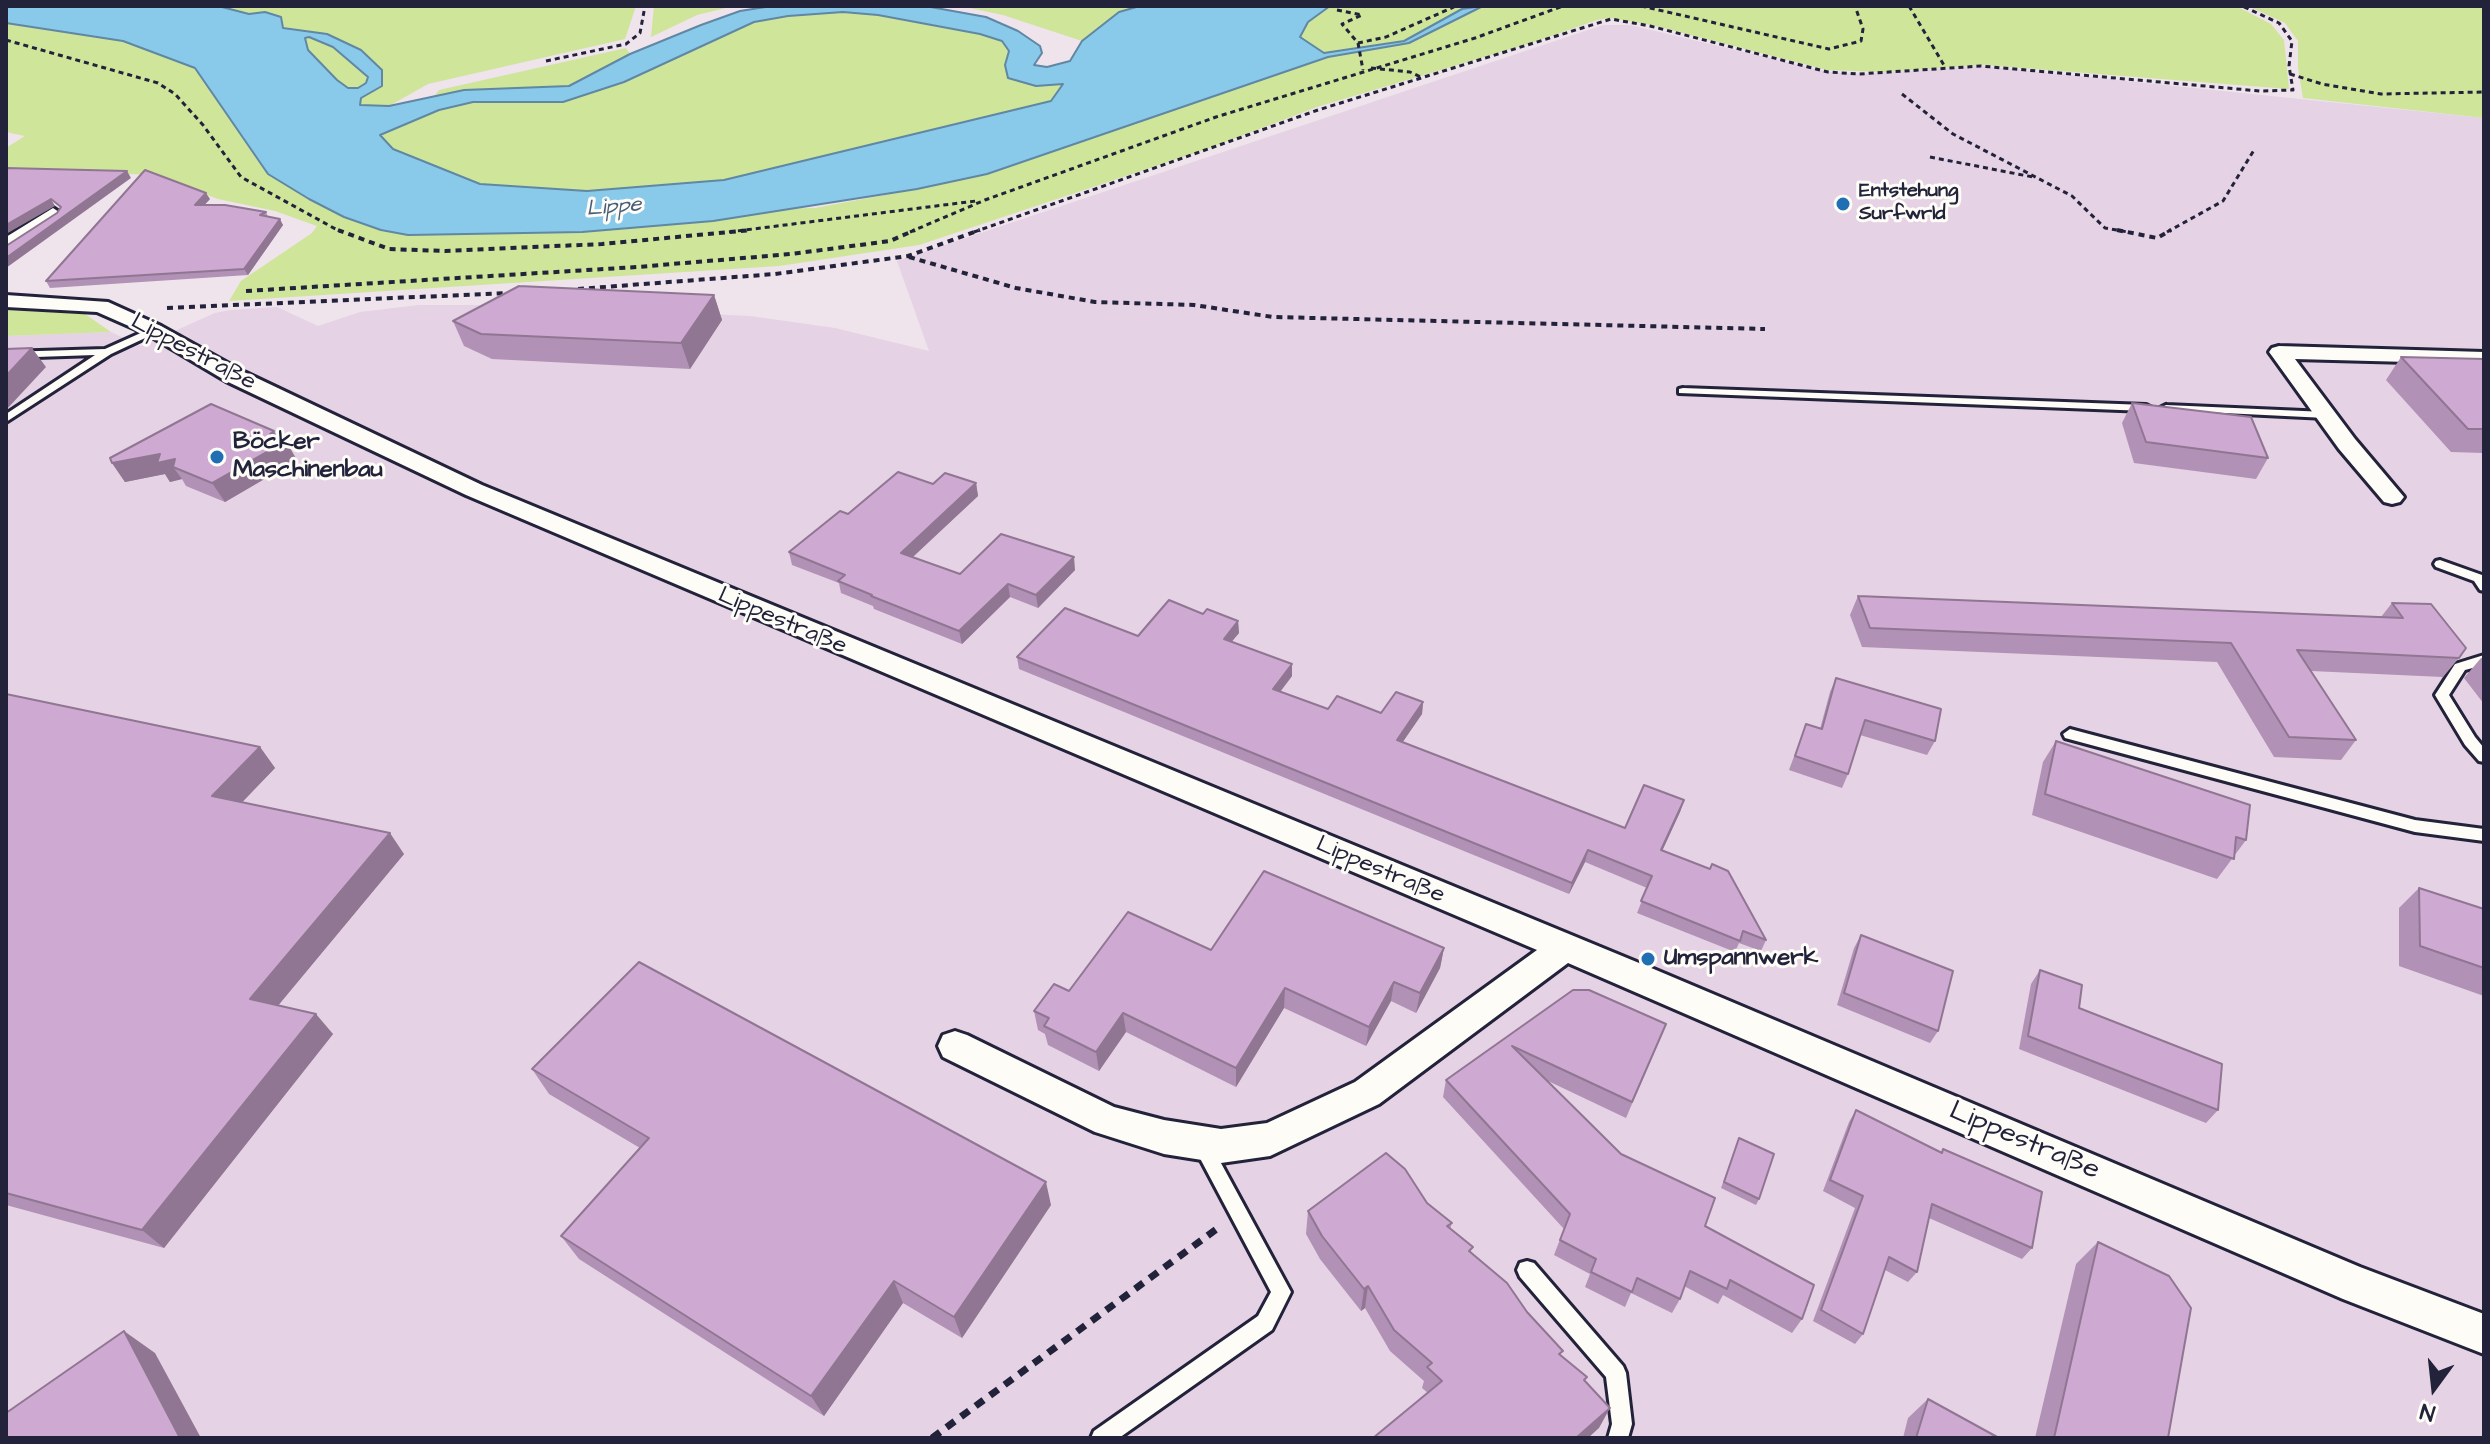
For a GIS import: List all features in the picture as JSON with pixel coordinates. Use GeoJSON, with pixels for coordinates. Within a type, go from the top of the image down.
{"type":"FeatureCollection","features":[{"type":"Feature","properties":{"kind":"street"},"geometry":{"type":"LineString","coordinates":[[6,246],[53,214]]}},
{"type":"Feature","properties":{"kind":"street","name":"Lippestraße"},"geometry":{"type":"LineString","coordinates":[[6,301],[101,306],[154,330],[234,376],[474,490],[2357,1285],[2484,1334]]}},
{"type":"Feature","properties":{"kind":"street"},"geometry":{"type":"LineString","coordinates":[[2392,497],[2279,352],[2484,358]]}},
{"type":"Feature","properties":{"kind":"street"},"geometry":{"type":"LineString","coordinates":[[955,1046],[1108,1121],[1164,1137],[1221,1146],[1270,1139],[1367,1093],[1564,948]]}},
{"type":"Feature","properties":{"kind":"lane"},"geometry":{"type":"LineString","coordinates":[[6,419],[107,352],[154,330]]}},
{"type":"Feature","properties":{"kind":"lane"},"geometry":{"type":"LineString","coordinates":[[6,355],[107,352]]}},
{"type":"Feature","properties":{"kind":"lane"},"geometry":{"type":"LineString","coordinates":[[1683,391],[2326,415]]}},
{"type":"Feature","properties":{"kind":"lane"},"geometry":{"type":"LineString","coordinates":[[2440,564],[2478,578],[2484,587]]}},
{"type":"Feature","properties":{"kind":"lane"},"geometry":{"type":"LineString","coordinates":[[2484,660],[2460,667],[2442,695],[2470,741],[2484,757]]}},
{"type":"Feature","properties":{"kind":"lane"},"geometry":{"type":"LineString","coordinates":[[2070,734],[2415,826],[2484,835]]}},
{"type":"Feature","properties":{"kind":"lane"},"geometry":{"type":"LineString","coordinates":[[1101,1438],[1265,1323],[1281,1292],[1201,1143]]}},
{"type":"Feature","properties":{"kind":"lane"},"geometry":{"type":"LineString","coordinates":[[1527,1270],[1616,1373],[1622,1424],[1618,1438]]}},
{"type":"Feature","properties":{"kind":"path"},"geometry":{"type":"LineString","coordinates":[[546,61],[626,44],[640,33],[645,6]]}},
{"type":"Feature","properties":{"kind":"path"},"geometry":{"type":"LineString","coordinates":[[1358,43],[1386,37],[1456,6]]}},
{"type":"Feature","properties":{"kind":"path"},"geometry":{"type":"LineString","coordinates":[[246,291],[637,267],[791,254],[890,241],[985,200],[1216,117],[1475,38],[1563,6]]}},
{"type":"Feature","properties":{"kind":"path"},"geometry":{"type":"LineString","coordinates":[[1641,6],[1829,49],[1861,41],[1863,29],[1855,6]]}},
{"type":"Feature","properties":{"kind":"path"},"geometry":{"type":"LineString","coordinates":[[1909,6],[1946,68]]}},
{"type":"Feature","properties":{"kind":"path"},"geometry":{"type":"LineString","coordinates":[[577,289],[775,274],[908,256],[1318,110],[1611,19],[1650,26],[1828,72],[1859,74],[1981,66],[2286,92],[2293,90],[2290,74],[2292,41],[2279,23],[2242,6]]}},
{"type":"Feature","properties":{"kind":"path"},"geometry":{"type":"LineString","coordinates":[[1337,10],[1362,15],[1342,24],[1358,43],[1363,70]]}},
{"type":"Feature","properties":{"kind":"path"},"geometry":{"type":"LineString","coordinates":[[6,40],[158,83],[175,94],[203,125],[241,177],[348,236],[389,249],[445,251],[602,244],[787,227],[985,200]]}},
{"type":"Feature","properties":{"kind":"path"},"geometry":{"type":"LineString","coordinates":[[1370,68],[1410,72],[1423,78]]}},
{"type":"Feature","properties":{"kind":"path"},"geometry":{"type":"LineString","coordinates":[[2290,74],[2322,84],[2381,94],[2484,92]]}},
{"type":"Feature","properties":{"kind":"path"},"geometry":{"type":"LineString","coordinates":[[1902,94],[1953,134],[2072,196],[2105,228],[2157,238],[2223,201],[2254,150]]}},
{"type":"Feature","properties":{"kind":"path"},"geometry":{"type":"LineString","coordinates":[[1930,157],[2038,178]]}},
{"type":"Feature","properties":{"kind":"path"},"geometry":{"type":"LineString","coordinates":[[908,256],[1016,288],[1095,302],[1194,305],[1273,317],[1765,329]]}},
{"type":"Feature","properties":{"kind":"path"},"geometry":{"type":"LineString","coordinates":[[215,307],[514,293]]}},
{"type":"Feature","properties":{"kind":"path"},"geometry":{"type":"LineString","coordinates":[[932,1438],[1218,1228],[1232,1204]]}},
{"type":"Feature","properties":{"kind":"shaded area"},"geometry":{"type":"Polygon","coordinates":[[[1603,25],[1630,25],[1828,72],[1859,74],[1981,66],[2484,118],[2484,1438],[6,1438],[6,336],[111,332],[141,346],[215,313],[231,310],[277,307],[318,326],[360,312],[419,305],[518,305],[750,316],[835,328],[929,351],[897,261],[1603,25]]]}},
{"type":"Feature","properties":{"kind":"green space"},"geometry":{"type":"Polygon","coordinates":[[[218,6],[636,6],[625,39],[428,84],[389,106],[360,105],[361,98],[382,85],[327,34],[283,27],[266,12],[249,14],[218,6]]]}},
{"type":"Feature","properties":{"kind":"green space"},"geometry":{"type":"Polygon","coordinates":[[[654,6],[734,6],[697,15],[651,37],[654,6]]]}},
{"type":"Feature","properties":{"kind":"green space"},"geometry":{"type":"Polygon","coordinates":[[[960,6],[1140,6],[1119,12],[1082,41],[1003,15],[960,6]]]}},
{"type":"Feature","properties":{"kind":"green space"},"geometry":{"type":"Polygon","coordinates":[[[1330,6],[1471,6],[1404,41],[1324,53],[1300,37],[1308,22],[1330,6]]]}},
{"type":"Feature","properties":{"kind":"green space"},"geometry":{"type":"Polygon","coordinates":[[[1483,6],[2236,6],[2271,24],[2284,40],[2289,89],[1984,65],[1883,72],[1827,70],[1652,25],[1610,18],[1317,107],[1207,149],[919,245],[779,266],[229,301],[241,281],[312,233],[317,226],[275,211],[218,199],[155,175],[6,169],[6,148],[25,136],[6,132],[6,23],[123,41],[195,68],[268,174],[344,217],[815,208],[987,174],[1328,57],[1409,43],[1483,6]]]}},
{"type":"Feature","properties":{"kind":"green space"},"geometry":{"type":"Polygon","coordinates":[[[2248,6],[2484,6],[2484,118],[2303,98],[2298,41],[2285,23],[2248,6]]]}},
{"type":"Feature","properties":{"kind":"green space"},"geometry":{"type":"Polygon","coordinates":[[[843,12],[878,15],[1002,41],[1009,51],[1005,65],[1036,86],[1063,83],[1052,101],[724,180],[587,191],[480,184],[392,149],[379,135],[439,110],[473,102],[563,102],[624,82],[754,22],[843,12]]]}},
{"type":"Feature","properties":{"kind":"green space"},"geometry":{"type":"Polygon","coordinates":[[[305,38],[333,47],[368,78],[366,83],[358,88],[348,88],[337,80],[308,50],[305,38]]]}},
{"type":"Feature","properties":{"kind":"green space"},"geometry":{"type":"Polygon","coordinates":[[[626,48],[630,54],[569,86],[501,88],[433,98],[439,90],[626,48]]]}},
{"type":"Feature","properties":{"kind":"green space"},"geometry":{"type":"Polygon","coordinates":[[[6,310],[85,314],[111,332],[6,336],[6,310]]]}},
{"type":"Feature","properties":{"kind":"water","name":"Lippe"},"geometry":{"type":"Polygon","coordinates":[[[6,6],[218,6],[249,14],[265,12],[281,17],[283,28],[327,34],[361,50],[382,70],[382,86],[361,98],[360,105],[389,106],[464,90],[569,86],[630,54],[701,25],[740,11],[772,6],[925,6],[986,17],[1018,31],[1040,46],[1042,53],[1034,65],[1047,67],[1070,61],[1082,41],[1119,12],[1140,6],[1330,6],[1308,22],[1300,37],[1324,53],[1404,41],[1462,9],[1483,6],[1409,43],[1328,57],[987,174],[917,189],[713,221],[582,232],[408,235],[381,230],[344,217],[268,174],[195,68],[123,41],[6,23],[6,6]],[[843,12],[754,22],[624,82],[563,102],[473,102],[439,110],[380,135],[393,149],[480,184],[587,191],[724,180],[1051,101],[1063,84],[1036,86],[1008,78],[1005,65],[1009,51],[1002,41],[878,15],[843,12]],[[305,38],[308,50],[337,80],[348,88],[358,88],[366,83],[368,77],[333,47],[305,38]]]}},
{"type":"Feature","properties":{"kind":"building"},"geometry":{"type":"Polygon","coordinates":[[[6,168],[127,171],[6,258],[6,246],[57,213],[61,207],[51,199],[6,225],[6,168]]]}},
{"type":"Feature","properties":{"kind":"building"},"geometry":{"type":"Polygon","coordinates":[[[145,170],[206,193],[195,205],[225,205],[266,212],[260,215],[280,219],[244,269],[46,281],[145,170]]]}},
{"type":"Feature","properties":{"kind":"building"},"geometry":{"type":"Polygon","coordinates":[[[519,286],[714,295],[681,343],[481,334],[453,321],[519,286]]]}},
{"type":"Feature","properties":{"kind":"building"},"geometry":{"type":"Polygon","coordinates":[[[32,348],[6,376],[6,349],[32,348]]]}},
{"type":"Feature","properties":{"kind":"building"},"geometry":{"type":"Polygon","coordinates":[[[2401,357],[2484,359],[2484,429],[2468,429],[2401,357]]]}},
{"type":"Feature","properties":{"kind":"building"},"geometry":{"type":"Polygon","coordinates":[[[2132,403],[2251,417],[2268,458],[2146,442],[2132,403]]]}},
{"type":"Feature","properties":{"kind":"building"},"geometry":{"type":"Polygon","coordinates":[[[211,404],[274,431],[270,434],[286,441],[212,483],[173,467],[175,459],[157,463],[160,454],[112,463],[110,458],[211,404]]]}},
{"type":"Feature","properties":{"kind":"building"},"geometry":{"type":"Polygon","coordinates":[[[898,472],[933,484],[945,473],[976,483],[901,553],[960,574],[1001,534],[1074,557],[1036,595],[1008,584],[959,631],[838,581],[845,575],[789,552],[840,511],[848,514],[898,472]]]}},
{"type":"Feature","properties":{"kind":"building"},"geometry":{"type":"Polygon","coordinates":[[[1858,596],[2403,618],[2392,603],[2431,604],[2466,648],[2459,658],[2297,650],[2356,740],[2289,737],[2231,643],[1870,628],[1858,596]]]}},
{"type":"Feature","properties":{"kind":"building"},"geometry":{"type":"Polygon","coordinates":[[[1169,600],[1203,614],[1207,609],[1238,621],[1224,639],[1292,664],[1273,689],[1328,709],[1337,696],[1381,713],[1396,692],[1423,702],[1397,740],[1625,828],[1644,785],[1684,800],[1661,850],[1710,869],[1712,864],[1728,871],[1766,940],[1743,931],[1740,941],[1641,901],[1652,876],[1588,850],[1572,883],[1017,657],[1065,608],[1138,636],[1169,600]]]}},
{"type":"Feature","properties":{"kind":"building"},"geometry":{"type":"Polygon","coordinates":[[[1836,678],[1941,709],[1935,741],[1865,720],[1848,774],[1795,756],[1806,724],[1822,729],[1836,678]]]}},
{"type":"Feature","properties":{"kind":"building"},"geometry":{"type":"Polygon","coordinates":[[[6,694],[260,747],[212,796],[390,833],[250,999],[316,1014],[142,1230],[6,1193],[6,694]]]}},
{"type":"Feature","properties":{"kind":"building"},"geometry":{"type":"Polygon","coordinates":[[[2056,741],[2250,805],[2246,840],[2236,837],[2234,859],[2045,794],[2056,741]]]}},
{"type":"Feature","properties":{"kind":"building"},"geometry":{"type":"Polygon","coordinates":[[[1264,871],[1444,948],[1420,993],[1394,982],[1369,1027],[1285,988],[1236,1068],[1123,1013],[1096,1052],[1044,1026],[1049,1018],[1034,1011],[1054,984],[1069,991],[1128,912],[1211,950],[1264,871]]]}},
{"type":"Feature","properties":{"kind":"building"},"geometry":{"type":"Polygon","coordinates":[[[2419,888],[2484,909],[2484,968],[2420,946],[2419,888]]]}},
{"type":"Feature","properties":{"kind":"building"},"geometry":{"type":"Polygon","coordinates":[[[1861,935],[1953,971],[1938,1031],[1844,993],[1861,935]]]}},
{"type":"Feature","properties":{"kind":"building"},"geometry":{"type":"Polygon","coordinates":[[[639,962],[1046,1182],[954,1317],[894,1281],[811,1396],[561,1236],[649,1138],[532,1069],[639,962]]]}},
{"type":"Feature","properties":{"kind":"building"},"geometry":{"type":"Polygon","coordinates":[[[2040,970],[2082,985],[2079,1008],[2222,1064],[2218,1110],[2028,1036],[2040,970]]]}},
{"type":"Feature","properties":{"kind":"building"},"geometry":{"type":"Polygon","coordinates":[[[1573,990],[1589,990],[1666,1024],[1632,1102],[1512,1046],[1621,1154],[1715,1198],[1705,1226],[1814,1285],[1802,1319],[1730,1280],[1727,1289],[1690,1271],[1680,1299],[1637,1278],[1632,1292],[1591,1272],[1596,1259],[1560,1240],[1570,1214],[1446,1080],[1573,990]]]}},
{"type":"Feature","properties":{"kind":"building"},"geometry":{"type":"Polygon","coordinates":[[[1856,1110],[1942,1153],[1943,1149],[2042,1192],[2032,1248],[1932,1204],[1917,1272],[1889,1257],[1863,1334],[1821,1310],[1863,1196],[1830,1180],[1856,1110]]]}},
{"type":"Feature","properties":{"kind":"building"},"geometry":{"type":"Polygon","coordinates":[[[1739,1138],[1774,1154],[1759,1199],[1724,1182],[1739,1138]]]}},
{"type":"Feature","properties":{"kind":"building"},"geometry":{"type":"Polygon","coordinates":[[[1386,1153],[1405,1169],[1427,1203],[1452,1223],[1447,1226],[1473,1247],[1469,1251],[1507,1283],[1527,1312],[1563,1351],[1559,1354],[1587,1377],[1584,1380],[1610,1408],[1576,1438],[1373,1438],[1442,1381],[1427,1367],[1432,1363],[1394,1330],[1368,1286],[1364,1289],[1322,1236],[1308,1211],[1386,1153]]]}},
{"type":"Feature","properties":{"kind":"building"},"geometry":{"type":"Polygon","coordinates":[[[2098,1242],[2169,1276],[2191,1308],[2168,1438],[2054,1438],[2098,1242]]]}},
{"type":"Feature","properties":{"kind":"building"},"geometry":{"type":"Polygon","coordinates":[[[124,1331],[180,1438],[6,1438],[6,1413],[124,1331]]]}},
{"type":"Feature","properties":{"kind":"building"},"geometry":{"type":"Polygon","coordinates":[[[1928,1399],[1999,1438],[1916,1438],[1928,1399]]]}},
{"type":"Feature","properties":{"kind":"place","name":"Entstehung Surfwrld"},"geometry":{"type":"Point","coordinates":[1843,204]}},
{"type":"Feature","properties":{"kind":"place","name":"Böcker Maschinenbau"},"geometry":{"type":"Point","coordinates":[217,457]}},
{"type":"Feature","properties":{"kind":"place","name":"Umspannwerk"},"geometry":{"type":"Point","coordinates":[1648,959]}}]}
